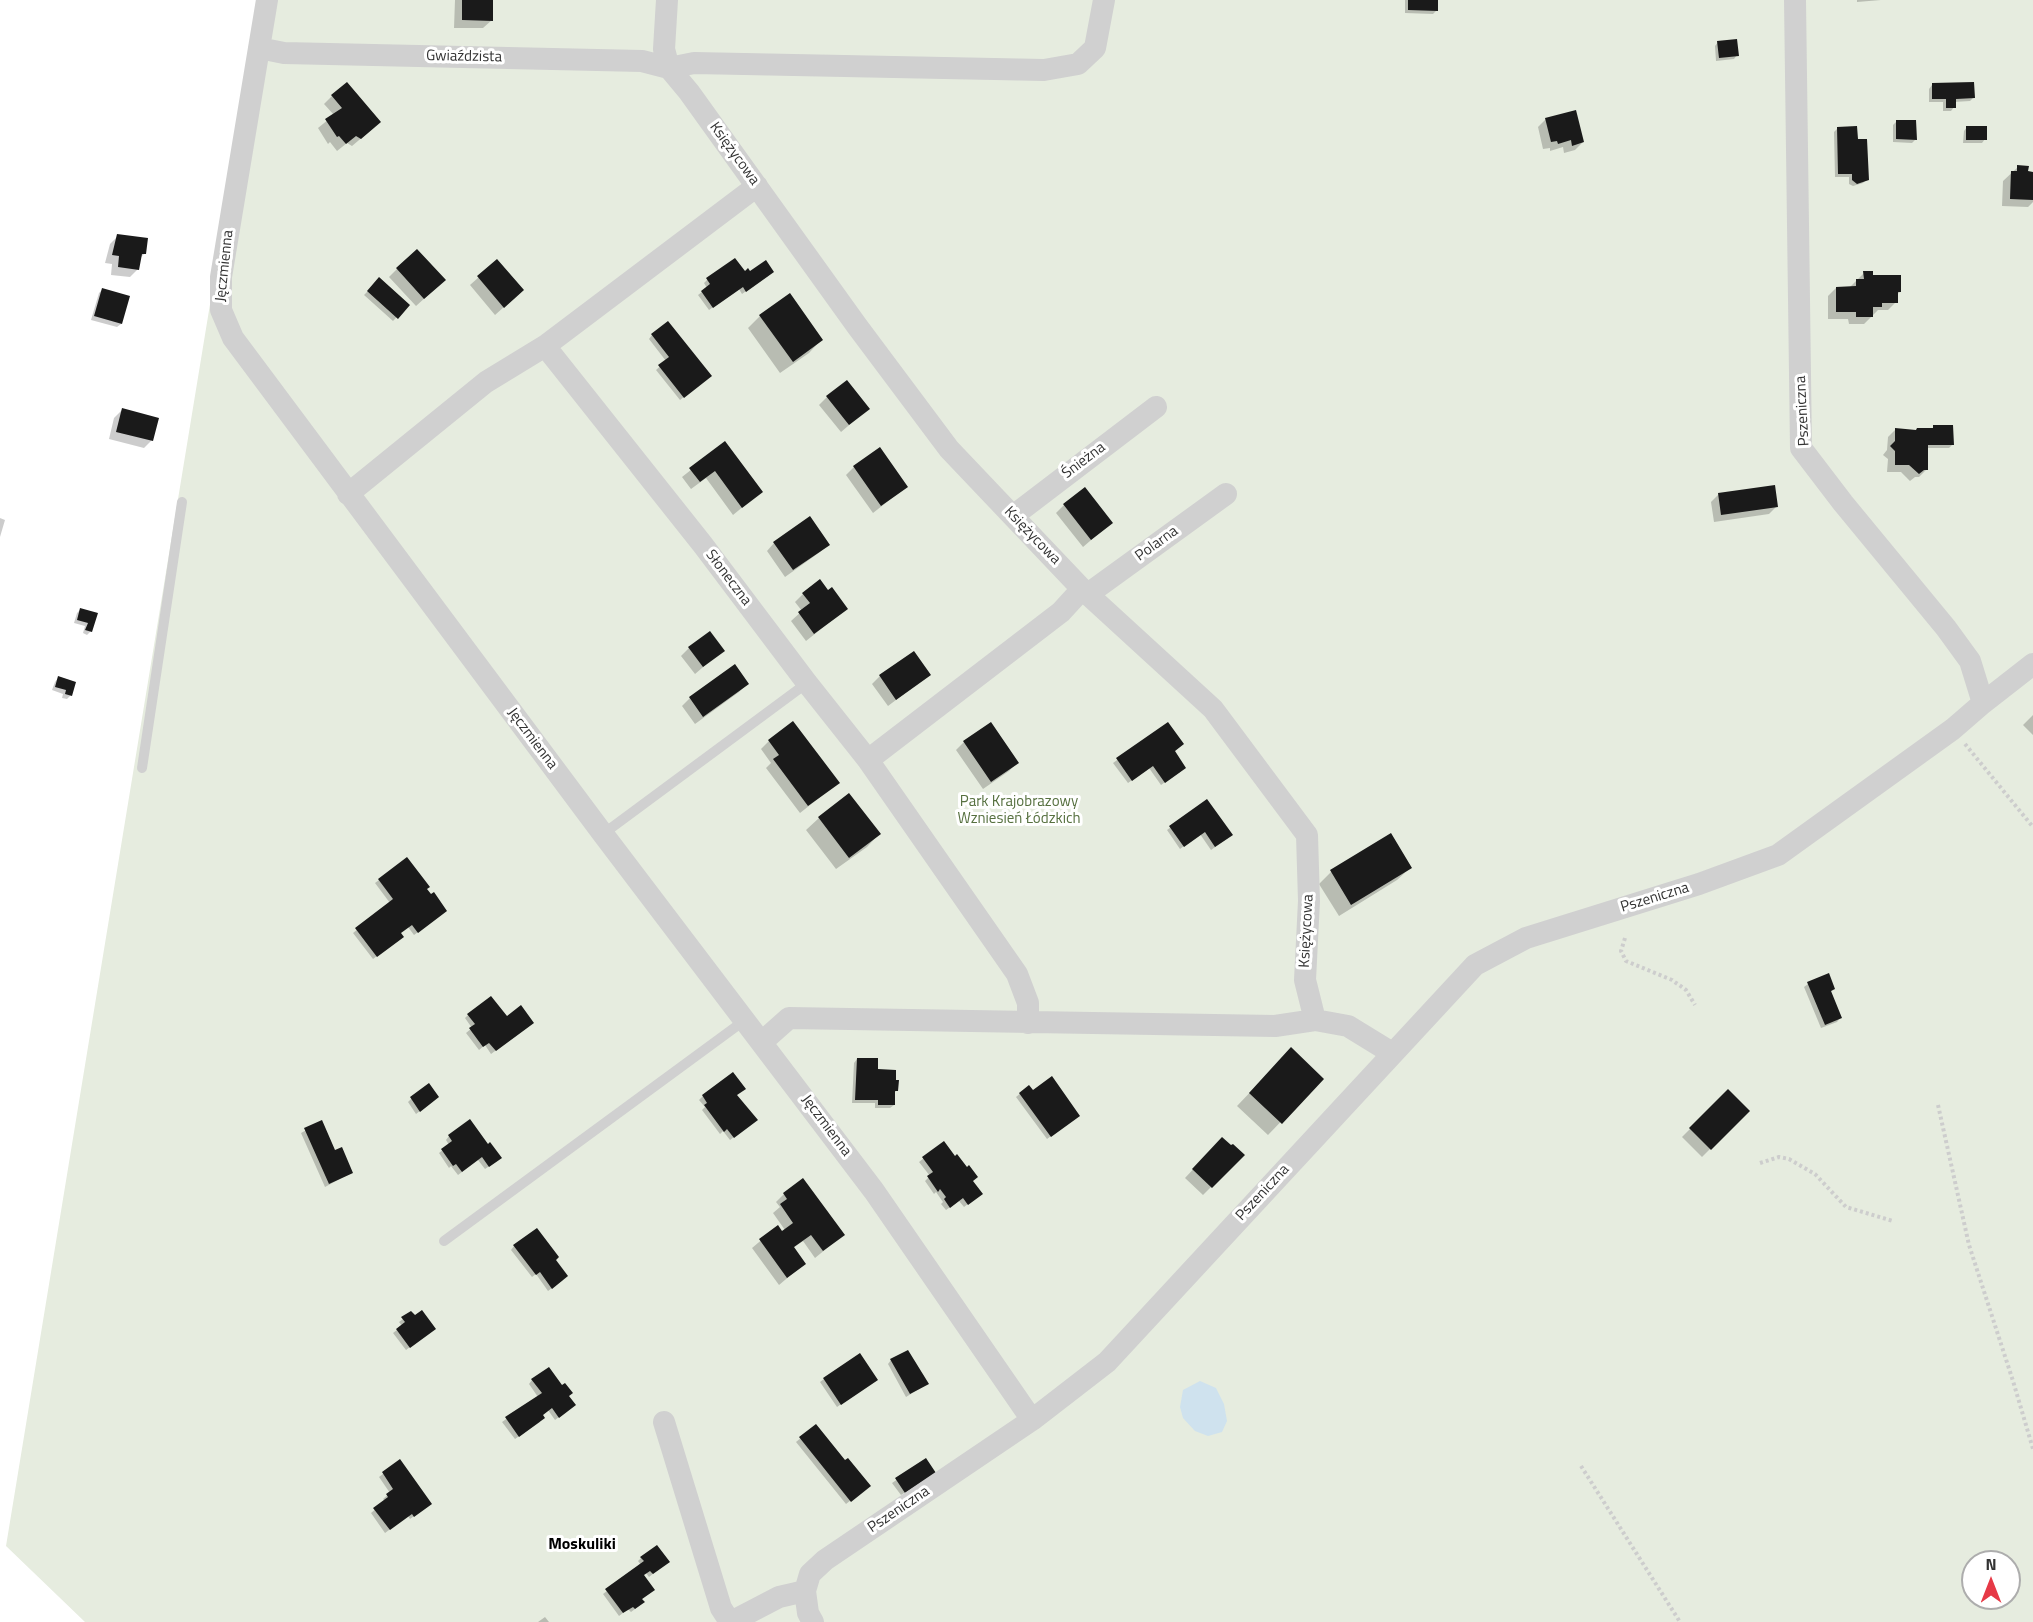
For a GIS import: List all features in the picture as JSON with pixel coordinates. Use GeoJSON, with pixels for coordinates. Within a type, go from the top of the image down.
{"type":"FeatureCollection","features":[{"type":"Feature","properties":{"kind":"street","name":"Jęczmienna"},"geometry":{"type":"LineString","coordinates":[[267,0],[221,277],[221,310],[233,338],[603,834],[874,1191],[1032,1420]]}},
{"type":"Feature","properties":{"kind":"street"},"geometry":{"type":"LineString","coordinates":[[667,0],[664,49],[669,68],[694,63],[1044,70],[1078,64],[1095,48],[1104,0]]}},
{"type":"Feature","properties":{"kind":"street","name":"Pszeniczna"},"geometry":{"type":"LineString","coordinates":[[805,1591],[810,1574],[825,1560],[1032,1420],[1107,1362],[1475,964],[1526,938],[1700,884],[1778,855],[1953,729],[1983,703],[1970,661],[1946,627],[1843,503],[1802,448],[1794,0]]}},
{"type":"Feature","properties":{"kind":"street","name":"Gwiaździsta"},"geometry":{"type":"LineString","coordinates":[[259,48],[284,53],[642,61],[669,68]]}},
{"type":"Feature","properties":{"kind":"street","name":"Księżycowa"},"geometry":{"type":"LineString","coordinates":[[669,68],[689,92],[949,449],[1085,591],[1214,709],[1307,835],[1310,901],[1305,980],[1315,1020]]}},
{"type":"Feature","properties":{"kind":"street"},"geometry":{"type":"LineString","coordinates":[[348,494],[486,382],[545,346],[757,186]]}},
{"type":"Feature","properties":{"kind":"street","name":"Słoneczna"},"geometry":{"type":"LineString","coordinates":[[545,346],[703,545],[868,760],[1017,974],[1028,1003],[1028,1023]]}},
{"type":"Feature","properties":{"kind":"street","name":"Śnieżna"},"geometry":{"type":"LineString","coordinates":[[1013,516],[1156,407]]}},
{"type":"Feature","properties":{"kind":"street","name":"Polarna"},"geometry":{"type":"LineString","coordinates":[[868,760],[1061,612],[1085,591],[1226,494]]}},
{"type":"Feature","properties":{"kind":"street"},"geometry":{"type":"LineString","coordinates":[[1983,703],[2033,664]]}},
{"type":"Feature","properties":{"kind":"street"},"geometry":{"type":"LineString","coordinates":[[762,1042],[789,1018],[1275,1026],[1315,1020],[1348,1026],[1392,1053]]}},
{"type":"Feature","properties":{"kind":"street"},"geometry":{"type":"LineString","coordinates":[[664,1422],[721,1608],[730,1622],[779,1597],[805,1591],[808,1613],[813,1622]]}},
{"type":"Feature","properties":{"kind":"lane"},"geometry":{"type":"LineString","coordinates":[[141,768],[182,502]]}},
{"type":"Feature","properties":{"kind":"lane"},"geometry":{"type":"LineString","coordinates":[[603,834],[807,683]]}},
{"type":"Feature","properties":{"kind":"lane"},"geometry":{"type":"LineString","coordinates":[[444,1240],[745,1020]]}},
{"type":"Feature","properties":{"kind":"path"},"geometry":{"type":"LineString","coordinates":[[1953,729],[2033,827]]}},
{"type":"Feature","properties":{"kind":"path"},"geometry":{"type":"LineString","coordinates":[[1626,938],[1621,951],[1626,961],[1672,980],[1686,990],[1695,1005]]}},
{"type":"Feature","properties":{"kind":"path"},"geometry":{"type":"LineString","coordinates":[[1938,1105],[1969,1245],[2033,1449]]}},
{"type":"Feature","properties":{"kind":"path"},"geometry":{"type":"LineString","coordinates":[[1760,1163],[1779,1157],[1790,1159],[1815,1174],[1846,1207],[1893,1221]]}},
{"type":"Feature","properties":{"kind":"path"},"geometry":{"type":"LineString","coordinates":[[1581,1466],[1680,1622]]}},
{"type":"Feature","properties":{"kind":"green space","name":"Park Krajobrazowy Wzniesień Łódzkich"},"geometry":{"type":"Polygon","coordinates":[[[260,0],[2033,0],[2033,1622],[85,1622],[6,1546],[260,0]]]}},
{"type":"Feature","properties":{"kind":"water"},"geometry":{"type":"Polygon","coordinates":[[[1200,1381],[1216,1388],[1224,1404],[1227,1421],[1222,1432],[1208,1436],[1195,1431],[1183,1418],[1180,1407],[1183,1390],[1200,1381]]]}},
{"type":"Feature","properties":{"kind":"building"},"geometry":{"type":"Polygon","coordinates":[[[462,0],[493,0],[493,21],[462,20],[462,0]]]}},
{"type":"Feature","properties":{"kind":"building"},"geometry":{"type":"Polygon","coordinates":[[[1408,0],[1438,0],[1438,11],[1408,10],[1408,0]]]}},
{"type":"Feature","properties":{"kind":"building"},"geometry":{"type":"Polygon","coordinates":[[[1737,39],[1739,56],[1719,58],[1717,41],[1737,39]]]}},
{"type":"Feature","properties":{"kind":"building"},"geometry":{"type":"Polygon","coordinates":[[[347,82],[381,122],[361,139],[356,136],[346,144],[339,136],[337,137],[325,119],[342,108],[331,95],[347,82]]]}},
{"type":"Feature","properties":{"kind":"building"},"geometry":{"type":"Polygon","coordinates":[[[1974,82],[1975,98],[1956,99],[1956,108],[1946,108],[1946,99],[1932,99],[1932,83],[1974,82]]]}},
{"type":"Feature","properties":{"kind":"building"},"geometry":{"type":"Polygon","coordinates":[[[1576,110],[1584,142],[1572,146],[1571,140],[1558,144],[1557,141],[1551,142],[1545,118],[1576,110]]]}},
{"type":"Feature","properties":{"kind":"building"},"geometry":{"type":"Polygon","coordinates":[[[1896,120],[1916,120],[1917,140],[1896,139],[1896,120]]]}},
{"type":"Feature","properties":{"kind":"building"},"geometry":{"type":"Polygon","coordinates":[[[1857,126],[1858,139],[1867,139],[1869,180],[1857,184],[1852,180],[1852,174],[1838,174],[1837,127],[1857,126]]]}},
{"type":"Feature","properties":{"kind":"building"},"geometry":{"type":"Polygon","coordinates":[[[1966,126],[1987,126],[1987,140],[1966,140],[1966,126]]]}},
{"type":"Feature","properties":{"kind":"building"},"geometry":{"type":"Polygon","coordinates":[[[2017,165],[2029,166],[2028,171],[2033,172],[2033,200],[2010,199],[2011,171],[2017,171],[2017,165]]]}},
{"type":"Feature","properties":{"kind":"building"},"geometry":{"type":"Polygon","coordinates":[[[117,234],[148,238],[146,254],[142,254],[139,270],[118,267],[119,256],[112,255],[117,234]]]}},
{"type":"Feature","properties":{"kind":"building"},"geometry":{"type":"Polygon","coordinates":[[[417,249],[446,280],[424,299],[396,268],[417,249]]]}},
{"type":"Feature","properties":{"kind":"building"},"geometry":{"type":"Polygon","coordinates":[[[735,258],[745,271],[748,268],[750,271],[766,260],[774,272],[746,292],[743,287],[713,308],[701,291],[710,284],[706,278],[735,258]]]}},
{"type":"Feature","properties":{"kind":"building"},"geometry":{"type":"Polygon","coordinates":[[[497,259],[524,290],[504,308],[477,276],[497,259]]]}},
{"type":"Feature","properties":{"kind":"building"},"geometry":{"type":"Polygon","coordinates":[[[1863,271],[1873,271],[1873,275],[1901,275],[1901,292],[1898,292],[1898,303],[1882,303],[1882,307],[1873,307],[1873,317],[1856,317],[1856,312],[1836,312],[1836,287],[1856,286],[1856,279],[1864,279],[1863,271]]]}},
{"type":"Feature","properties":{"kind":"building"},"geometry":{"type":"Polygon","coordinates":[[[379,277],[410,305],[398,319],[367,291],[379,277]]]}},
{"type":"Feature","properties":{"kind":"building"},"geometry":{"type":"Polygon","coordinates":[[[102,288],[130,296],[122,324],[94,316],[102,288]]]}},
{"type":"Feature","properties":{"kind":"building"},"geometry":{"type":"Polygon","coordinates":[[[790,293],[823,340],[793,362],[759,315],[790,293]]]}},
{"type":"Feature","properties":{"kind":"building"},"geometry":{"type":"Polygon","coordinates":[[[668,321],[712,376],[684,398],[658,365],[669,357],[651,334],[668,321]]]}},
{"type":"Feature","properties":{"kind":"building"},"geometry":{"type":"Polygon","coordinates":[[[847,380],[870,409],[849,425],[826,396],[847,380]]]}},
{"type":"Feature","properties":{"kind":"building"},"geometry":{"type":"Polygon","coordinates":[[[122,408],[159,418],[153,441],[116,432],[122,408]]]}},
{"type":"Feature","properties":{"kind":"building"},"geometry":{"type":"Polygon","coordinates":[[[1933,425],[1953,425],[1954,445],[1928,445],[1928,470],[1919,474],[1909,465],[1895,465],[1895,451],[1890,446],[1895,441],[1895,428],[1916,430],[1917,428],[1933,428],[1933,425]]]}},
{"type":"Feature","properties":{"kind":"building"},"geometry":{"type":"Polygon","coordinates":[[[725,441],[763,492],[742,508],[715,471],[700,482],[689,468],[725,441]]]}},
{"type":"Feature","properties":{"kind":"building"},"geometry":{"type":"Polygon","coordinates":[[[880,447],[908,487],[881,506],[853,466],[880,447]]]}},
{"type":"Feature","properties":{"kind":"building"},"geometry":{"type":"Polygon","coordinates":[[[1775,485],[1778,507],[1721,515],[1718,493],[1775,485]]]}},
{"type":"Feature","properties":{"kind":"building"},"geometry":{"type":"Polygon","coordinates":[[[1085,487],[1113,523],[1091,540],[1063,504],[1085,487]]]}},
{"type":"Feature","properties":{"kind":"building"},"geometry":{"type":"Polygon","coordinates":[[[810,516],[830,545],[793,570],[773,542],[810,516]]]}},
{"type":"Feature","properties":{"kind":"building"},"geometry":{"type":"Polygon","coordinates":[[[820,579],[828,590],[832,587],[848,609],[814,634],[798,612],[810,603],[802,593],[820,579]]]}},
{"type":"Feature","properties":{"kind":"building"},"geometry":{"type":"Polygon","coordinates":[[[80,608],[98,613],[92,632],[85,630],[88,623],[77,620],[80,608]]]}},
{"type":"Feature","properties":{"kind":"building"},"geometry":{"type":"Polygon","coordinates":[[[710,631],[725,651],[703,667],[688,647],[710,631]]]}},
{"type":"Feature","properties":{"kind":"building"},"geometry":{"type":"Polygon","coordinates":[[[914,651],[931,675],[896,700],[879,675],[914,651]]]}},
{"type":"Feature","properties":{"kind":"building"},"geometry":{"type":"Polygon","coordinates":[[[735,664],[749,684],[703,717],[689,697],[735,664]]]}},
{"type":"Feature","properties":{"kind":"building"},"geometry":{"type":"Polygon","coordinates":[[[58,676],[76,682],[72,696],[65,694],[66,690],[55,687],[58,676]]]}},
{"type":"Feature","properties":{"kind":"building"},"geometry":{"type":"Polygon","coordinates":[[[793,721],[840,783],[808,806],[773,759],[779,755],[768,740],[793,721]]]}},
{"type":"Feature","properties":{"kind":"building"},"geometry":{"type":"Polygon","coordinates":[[[991,722],[1019,763],[991,782],[963,741],[991,722]]]}},
{"type":"Feature","properties":{"kind":"building"},"geometry":{"type":"Polygon","coordinates":[[[1168,722],[1184,744],[1175,751],[1186,768],[1165,783],[1153,766],[1132,781],[1116,758],[1168,722]]]}},
{"type":"Feature","properties":{"kind":"building"},"geometry":{"type":"Polygon","coordinates":[[[849,793],[881,834],[849,858],[818,817],[849,793]]]}},
{"type":"Feature","properties":{"kind":"building"},"geometry":{"type":"Polygon","coordinates":[[[1207,799],[1233,835],[1215,847],[1205,832],[1184,847],[1169,826],[1207,799]]]}},
{"type":"Feature","properties":{"kind":"building"},"geometry":{"type":"Polygon","coordinates":[[[1391,833],[1412,868],[1351,905],[1330,870],[1391,833]]]}},
{"type":"Feature","properties":{"kind":"building"},"geometry":{"type":"Polygon","coordinates":[[[407,857],[430,887],[427,889],[431,894],[434,892],[447,911],[418,933],[412,925],[401,933],[404,937],[377,957],[355,928],[393,899],[378,879],[407,857]]]}},
{"type":"Feature","properties":{"kind":"building"},"geometry":{"type":"Polygon","coordinates":[[[1829,973],[1835,989],[1831,991],[1842,1018],[1825,1025],[1807,982],[1829,973]]]}},
{"type":"Feature","properties":{"kind":"building"},"geometry":{"type":"Polygon","coordinates":[[[491,996],[507,1016],[521,1005],[534,1023],[496,1051],[489,1043],[483,1047],[469,1028],[475,1024],[467,1014],[491,996]]]}},
{"type":"Feature","properties":{"kind":"building"},"geometry":{"type":"Polygon","coordinates":[[[1291,1047],[1324,1079],[1282,1124],[1249,1093],[1291,1047]]]}},
{"type":"Feature","properties":{"kind":"building"},"geometry":{"type":"Polygon","coordinates":[[[857,1058],[878,1058],[878,1069],[896,1070],[896,1080],[899,1080],[898,1091],[895,1091],[895,1105],[878,1105],[878,1100],[855,1100],[857,1058]]]}},
{"type":"Feature","properties":{"kind":"building"},"geometry":{"type":"Polygon","coordinates":[[[733,1072],[746,1089],[737,1095],[758,1120],[734,1138],[727,1129],[724,1132],[704,1105],[707,1103],[702,1095],[733,1072]]]}},
{"type":"Feature","properties":{"kind":"building"},"geometry":{"type":"Polygon","coordinates":[[[1052,1076],[1080,1116],[1051,1137],[1019,1093],[1029,1085],[1033,1090],[1052,1076]]]}},
{"type":"Feature","properties":{"kind":"building"},"geometry":{"type":"Polygon","coordinates":[[[429,1083],[439,1097],[420,1112],[410,1097],[429,1083]]]}},
{"type":"Feature","properties":{"kind":"building"},"geometry":{"type":"Polygon","coordinates":[[[1728,1089],[1750,1111],[1711,1150],[1689,1128],[1728,1089]]]}},
{"type":"Feature","properties":{"kind":"building"},"geometry":{"type":"Polygon","coordinates":[[[470,1119],[488,1144],[490,1142],[502,1158],[489,1167],[482,1157],[462,1172],[456,1164],[453,1166],[441,1149],[452,1141],[448,1135],[470,1119]]]}},
{"type":"Feature","properties":{"kind":"building"},"geometry":{"type":"Polygon","coordinates":[[[322,1120],[335,1150],[342,1147],[353,1173],[329,1184],[304,1128],[322,1120]]]}},
{"type":"Feature","properties":{"kind":"building"},"geometry":{"type":"Polygon","coordinates":[[[1222,1137],[1245,1155],[1212,1188],[1192,1169],[1222,1137]]]}},
{"type":"Feature","properties":{"kind":"building"},"geometry":{"type":"Polygon","coordinates":[[[944,1141],[955,1156],[957,1154],[978,1177],[973,1181],[983,1194],[968,1205],[963,1198],[950,1208],[944,1199],[946,1197],[940,1189],[938,1192],[927,1176],[933,1172],[922,1157],[944,1141]]]}},
{"type":"Feature","properties":{"kind":"building"},"geometry":{"type":"Polygon","coordinates":[[[803,1178],[845,1235],[823,1251],[811,1235],[794,1247],[806,1264],[787,1278],[759,1239],[778,1225],[782,1231],[793,1223],[780,1204],[787,1199],[783,1193],[803,1178]]]}},
{"type":"Feature","properties":{"kind":"building"},"geometry":{"type":"Polygon","coordinates":[[[537,1228],[559,1257],[556,1260],[568,1276],[552,1289],[540,1272],[536,1275],[513,1245],[537,1228]]]}},
{"type":"Feature","properties":{"kind":"building"},"geometry":{"type":"Polygon","coordinates":[[[422,1310],[436,1329],[410,1348],[396,1329],[405,1322],[401,1317],[411,1311],[415,1315],[422,1310]]]}},
{"type":"Feature","properties":{"kind":"building"},"geometry":{"type":"Polygon","coordinates":[[[908,1350],[929,1384],[910,1394],[890,1359],[908,1350]]]}},
{"type":"Feature","properties":{"kind":"building"},"geometry":{"type":"Polygon","coordinates":[[[860,1353],[878,1380],[841,1405],[823,1378],[860,1353]]]}},
{"type":"Feature","properties":{"kind":"building"},"geometry":{"type":"Polygon","coordinates":[[[549,1367],[562,1385],[565,1383],[573,1393],[569,1396],[576,1405],[559,1418],[552,1408],[543,1415],[545,1418],[519,1437],[505,1417],[542,1393],[531,1379],[549,1367]]]}},
{"type":"Feature","properties":{"kind":"building"},"geometry":{"type":"Polygon","coordinates":[[[816,1424],[845,1460],[848,1458],[871,1486],[851,1502],[799,1437],[816,1424]]]}},
{"type":"Feature","properties":{"kind":"building"},"geometry":{"type":"Polygon","coordinates":[[[926,1458],[936,1473],[905,1493],[895,1478],[926,1458]]]}},
{"type":"Feature","properties":{"kind":"building"},"geometry":{"type":"Polygon","coordinates":[[[400,1459],[432,1504],[414,1517],[412,1514],[390,1530],[373,1508],[388,1497],[386,1494],[393,1489],[382,1472],[400,1459]]]}},
{"type":"Feature","properties":{"kind":"building"},"geometry":{"type":"Polygon","coordinates":[[[657,1545],[670,1562],[653,1574],[650,1571],[644,1575],[655,1590],[642,1599],[645,1602],[623,1613],[605,1589],[644,1561],[640,1557],[657,1545]]]}},
{"type":"Feature","properties":{"kind":"district","name":"Moskuliki"},"geometry":{"type":"Point","coordinates":[582,1545]}}]}
